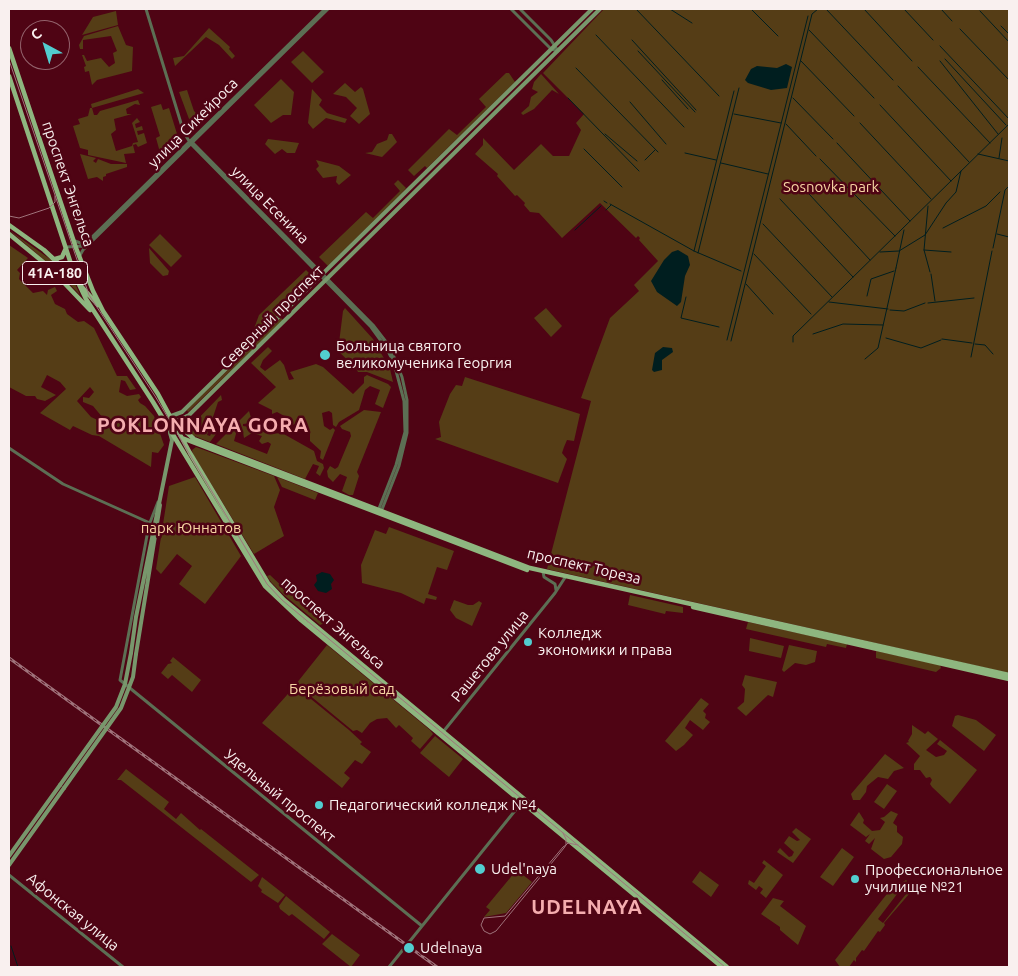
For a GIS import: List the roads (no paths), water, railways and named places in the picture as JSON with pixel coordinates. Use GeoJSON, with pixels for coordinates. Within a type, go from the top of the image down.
{"type":"FeatureCollection","features":[{"type":"Feature","properties":{"kind":"main road","name":"Северный проспект"},"geometry":{"type":"LineString","coordinates":[[170,416],[182,412],[592,9]]}},
{"type":"Feature","properties":{"kind":"main road","name":"Северный проспект"},"geometry":{"type":"LineString","coordinates":[[164,422],[174,422],[189,414],[600,9]]}},
{"type":"Feature","properties":{"kind":"main road","name":"проспект Энгельса"},"geometry":{"type":"LineString","coordinates":[[9,48],[79,258],[103,311],[174,422],[243,548]]}},
{"type":"Feature","properties":{"kind":"main road","name":"проспект Энгельса"},"geometry":{"type":"LineString","coordinates":[[9,76],[78,283],[96,317],[180,446],[273,596],[722,967]]}},
{"type":"Feature","properties":{"kind":"main road"},"geometry":{"type":"LineString","coordinates":[[47,191],[53,191],[58,194]]}},
{"type":"Feature","properties":{"kind":"main road"},"geometry":{"type":"LineString","coordinates":[[385,212],[389,217]]}},
{"type":"Feature","properties":{"kind":"main road","name":"41А-180"},"geometry":{"type":"LineString","coordinates":[[9,225],[54,259],[103,311]]}},
{"type":"Feature","properties":{"kind":"main road","name":"41А-180"},"geometry":{"type":"LineString","coordinates":[[9,234],[48,266],[96,317]]}},
{"type":"Feature","properties":{"kind":"main road"},"geometry":{"type":"LineString","coordinates":[[54,259],[62,257],[66,247]]}},
{"type":"Feature","properties":{"kind":"main road"},"geometry":{"type":"LineString","coordinates":[[288,308],[291,313]]}},
{"type":"Feature","properties":{"kind":"main road"},"geometry":{"type":"LineString","coordinates":[[281,315],[285,319]]}},
{"type":"Feature","properties":{"kind":"main road"},"geometry":{"type":"LineString","coordinates":[[186,433],[184,424],[189,414]]}},
{"type":"Feature","properties":{"kind":"main road","name":"проспект Тореза"},"geometry":{"type":"LineString","coordinates":[[174,422],[186,433],[204,443],[379,512]]}},
{"type":"Feature","properties":{"kind":"main road"},"geometry":{"type":"LineString","coordinates":[[9,865],[116,707],[125,684],[136,617],[172,440],[170,431]]}},
{"type":"Feature","properties":{"kind":"main road","name":"проспект Тореза"},"geometry":{"type":"LineString","coordinates":[[170,431],[195,443],[543,573],[1009,677]]}},
{"type":"Feature","properties":{"kind":"main road"},"geometry":{"type":"LineString","coordinates":[[190,453],[190,446],[195,443]]}},
{"type":"Feature","properties":{"kind":"main road"},"geometry":{"type":"LineString","coordinates":[[9,856],[121,708],[130,685],[136,654],[168,462],[171,449],[180,446]]}},
{"type":"Feature","properties":{"kind":"main road","name":"проспект Энгельса"},"geometry":{"type":"LineString","coordinates":[[523,801],[726,967]]}},
{"type":"Feature","properties":{"kind":"street","name":"улица Есенина"},"geometry":{"type":"LineString","coordinates":[[146,9],[184,132],[191,142],[326,279],[380,337],[394,363],[401,384],[405,408],[405,432],[396,465],[379,512]]}},
{"type":"Feature","properties":{"kind":"street","name":"улица Сикейроса"},"geometry":{"type":"LineString","coordinates":[[79,258],[87,245],[326,9]]}},
{"type":"Feature","properties":{"kind":"street"},"geometry":{"type":"LineString","coordinates":[[512,9],[551,49],[558,51]]}},
{"type":"Feature","properties":{"kind":"street"},"geometry":{"type":"LineString","coordinates":[[520,9],[555,45],[558,51]]}},
{"type":"Feature","properties":{"kind":"street","name":"улица Сикейроса"},"geometry":{"type":"LineString","coordinates":[[73,240],[79,244],[86,243],[191,142]]}},
{"type":"Feature","properties":{"kind":"street","name":"улица Сикейроса"},"geometry":{"type":"LineString","coordinates":[[66,247],[76,248],[87,245]]}},
{"type":"Feature","properties":{"kind":"street"},"geometry":{"type":"LineString","coordinates":[[9,448],[63,484],[150,522],[160,497]]}},
{"type":"Feature","properties":{"kind":"street","name":"Удельный проспект"},"geometry":{"type":"LineString","coordinates":[[150,522],[122,681],[422,926]]}},
{"type":"Feature","properties":{"kind":"street"},"geometry":{"type":"LineString","coordinates":[[543,573],[555,584],[555,593]]}},
{"type":"Feature","properties":{"kind":"street","name":"Рашетова улица"},"geometry":{"type":"LineString","coordinates":[[442,734],[566,578]]}},
{"type":"Feature","properties":{"kind":"street"},"geometry":{"type":"LineString","coordinates":[[390,967],[523,801]]}},
{"type":"Feature","properties":{"kind":"street","name":"Афонская улица"},"geometry":{"type":"LineString","coordinates":[[9,875],[123,967]]}},
{"type":"Feature","properties":{"kind":"water"},"geometry":{"type":"Polygon","coordinates":[[[786,64],[792,67],[787,88],[771,90],[748,83],[745,80],[751,69],[757,66],[777,68],[786,64]]]}},
{"type":"Feature","properties":{"kind":"water"},"geometry":{"type":"Polygon","coordinates":[[[678,250],[688,256],[690,265],[685,276],[681,302],[677,306],[657,292],[651,281],[664,260],[672,252],[678,250]]]}},
{"type":"Feature","properties":{"kind":"water"},"geometry":{"type":"Polygon","coordinates":[[[663,347],[672,348],[673,352],[662,360],[662,370],[654,372],[652,370],[655,353],[663,347]]]}},
{"type":"Feature","properties":{"kind":"water"},"geometry":{"type":"Polygon","coordinates":[[[322,572],[330,574],[334,580],[331,584],[332,589],[326,593],[318,591],[314,585],[317,581],[316,575],[322,572]]]}},
{"type":"Feature","properties":{"kind":"waterway"},"geometry":{"type":"LineString","coordinates":[[636,9],[719,96]]}},
{"type":"Feature","properties":{"kind":"waterway"},"geometry":{"type":"LineString","coordinates":[[670,9],[692,23]]}},
{"type":"Feature","properties":{"kind":"waterway"},"geometry":{"type":"LineString","coordinates":[[751,9],[778,36]]}},
{"type":"Feature","properties":{"kind":"waterway"},"geometry":{"type":"LineString","coordinates":[[731,341],[812,14],[818,9]]}},
{"type":"Feature","properties":{"kind":"waterway"},"geometry":{"type":"LineString","coordinates":[[826,9],[893,80]]}},
{"type":"Feature","properties":{"kind":"waterway"},"geometry":{"type":"LineString","coordinates":[[864,9],[912,61]]}},
{"type":"Feature","properties":{"kind":"waterway"},"geometry":{"type":"LineString","coordinates":[[904,9],[933,40]]}},
{"type":"Feature","properties":{"kind":"waterway"},"geometry":{"type":"LineString","coordinates":[[941,9],[952,21]]}},
{"type":"Feature","properties":{"kind":"waterway"},"geometry":{"type":"LineString","coordinates":[[980,11],[1009,42]]}},
{"type":"Feature","properties":{"kind":"waterway"},"geometry":{"type":"LineString","coordinates":[[727,340],[808,16]]}},
{"type":"Feature","properties":{"kind":"waterway"},"geometry":{"type":"LineString","coordinates":[[1001,26],[1009,34]]}},
{"type":"Feature","properties":{"kind":"waterway"},"geometry":{"type":"LineString","coordinates":[[960,29],[1009,80]]}},
{"type":"Feature","properties":{"kind":"waterway"},"geometry":{"type":"LineString","coordinates":[[809,30],[874,98]]}},
{"type":"Feature","properties":{"kind":"waterway"},"geometry":{"type":"LineString","coordinates":[[596,35],[684,127]]}},
{"type":"Feature","properties":{"kind":"waterway"},"geometry":{"type":"LineString","coordinates":[[632,40],[696,110]]}},
{"type":"Feature","properties":{"kind":"waterway"},"geometry":{"type":"LineString","coordinates":[[940,46],[1009,119]]}},
{"type":"Feature","properties":{"kind":"waterway"},"geometry":{"type":"LineString","coordinates":[[638,51],[695,112]]}},
{"type":"Feature","properties":{"kind":"waterway"},"geometry":{"type":"LineString","coordinates":[[945,59],[1006,125]]}},
{"type":"Feature","properties":{"kind":"waterway"},"geometry":{"type":"LineString","coordinates":[[801,61],[854,116]]}},
{"type":"Feature","properties":{"kind":"waterway"},"geometry":{"type":"LineString","coordinates":[[940,61],[998,134]]}},
{"type":"Feature","properties":{"kind":"waterway"},"geometry":{"type":"LineString","coordinates":[[918,67],[990,143]]}},
{"type":"Feature","properties":{"kind":"waterway"},"geometry":{"type":"LineString","coordinates":[[576,68],[658,152]]}},
{"type":"Feature","properties":{"kind":"waterway"},"geometry":{"type":"LineString","coordinates":[[662,80],[688,109]]}},
{"type":"Feature","properties":{"kind":"waterway"},"geometry":{"type":"LineString","coordinates":[[898,86],[969,162]]}},
{"type":"Feature","properties":{"kind":"waterway"},"geometry":{"type":"LineString","coordinates":[[698,253],[739,88]]}},
{"type":"Feature","properties":{"kind":"waterway"},"geometry":{"type":"LineString","coordinates":[[694,251],[734,91]]}},
{"type":"Feature","properties":{"kind":"waterway"},"geometry":{"type":"LineString","coordinates":[[568,98],[639,171]]}},
{"type":"Feature","properties":{"kind":"waterway"},"geometry":{"type":"LineString","coordinates":[[793,98],[833,139]]}},
{"type":"Feature","properties":{"kind":"waterway"},"geometry":{"type":"LineString","coordinates":[[630,102],[666,144]]}},
{"type":"Feature","properties":{"kind":"waterway"},"geometry":{"type":"LineString","coordinates":[[880,105],[951,181]]}},
{"type":"Feature","properties":{"kind":"waterway"},"geometry":{"type":"LineString","coordinates":[[734,114],[781,123]]}},
{"type":"Feature","properties":{"kind":"waterway"},"geometry":{"type":"LineString","coordinates":[[860,123],[931,199]]}},
{"type":"Feature","properties":{"kind":"waterway"},"geometry":{"type":"LineString","coordinates":[[786,124],[816,156]]}},
{"type":"Feature","properties":{"kind":"waterway"},"geometry":{"type":"LineString","coordinates":[[793,342],[793,336],[1009,124]]}},
{"type":"Feature","properties":{"kind":"waterway"},"geometry":{"type":"LineString","coordinates":[[605,134],[637,161]]}},
{"type":"Feature","properties":{"kind":"waterway"},"geometry":{"type":"LineString","coordinates":[[999,158],[1002,138]]}},
{"type":"Feature","properties":{"kind":"waterway"},"geometry":{"type":"LineString","coordinates":[[837,143],[910,221]]}},
{"type":"Feature","properties":{"kind":"waterway"},"geometry":{"type":"LineString","coordinates":[[584,149],[622,187]]}},
{"type":"Feature","properties":{"kind":"waterway"},"geometry":{"type":"LineString","coordinates":[[645,160],[655,150]]}},
{"type":"Feature","properties":{"kind":"waterway"},"geometry":{"type":"LineString","coordinates":[[685,153],[716,160]]}},
{"type":"Feature","properties":{"kind":"waterway"},"geometry":{"type":"LineString","coordinates":[[978,154],[1009,161]]}},
{"type":"Feature","properties":{"kind":"waterway"},"geometry":{"type":"LineString","coordinates":[[820,159],[895,236]]}},
{"type":"Feature","properties":{"kind":"waterway"},"geometry":{"type":"LineString","coordinates":[[721,163],[768,174]]}},
{"type":"Feature","properties":{"kind":"waterway"},"geometry":{"type":"LineString","coordinates":[[880,252],[899,251],[925,235],[946,203],[956,192],[961,171]]}},
{"type":"Feature","properties":{"kind":"waterway"},"geometry":{"type":"LineString","coordinates":[[798,182],[870,260]]}},
{"type":"Feature","properties":{"kind":"waterway"},"geometry":{"type":"LineString","coordinates":[[993,248],[1005,190],[1009,186]]}},
{"type":"Feature","properties":{"kind":"waterway"},"geometry":{"type":"LineString","coordinates":[[943,228],[986,206],[1000,192]]}},
{"type":"Feature","properties":{"kind":"waterway"},"geometry":{"type":"LineString","coordinates":[[780,199],[853,277]]}},
{"type":"Feature","properties":{"kind":"waterway"},"geometry":{"type":"LineString","coordinates":[[610,204],[694,251],[741,271]]}},
{"type":"Feature","properties":{"kind":"waterway"},"geometry":{"type":"LineString","coordinates":[[606,210],[611,205]]}},
{"type":"Feature","properties":{"kind":"waterway"},"geometry":{"type":"LineString","coordinates":[[575,230],[601,206]]}},
{"type":"Feature","properties":{"kind":"waterway"},"geometry":{"type":"LineString","coordinates":[[928,206],[924,250],[930,272]]}},
{"type":"Feature","properties":{"kind":"waterway"},"geometry":{"type":"LineString","coordinates":[[763,224],[832,297]]}},
{"type":"Feature","properties":{"kind":"waterway"},"geometry":{"type":"LineString","coordinates":[[896,268],[904,230]]}},
{"type":"Feature","properties":{"kind":"waterway"},"geometry":{"type":"LineString","coordinates":[[997,234],[1009,237]]}},
{"type":"Feature","properties":{"kind":"waterway"},"geometry":{"type":"LineString","coordinates":[[924,250],[951,252]]}},
{"type":"Feature","properties":{"kind":"waterway"},"geometry":{"type":"LineString","coordinates":[[971,357],[992,251]]}},
{"type":"Feature","properties":{"kind":"waterway"},"geometry":{"type":"LineString","coordinates":[[754,254],[811,314]]}},
{"type":"Feature","properties":{"kind":"waterway"},"geometry":{"type":"LineString","coordinates":[[865,359],[878,348],[896,268]]}},
{"type":"Feature","properties":{"kind":"waterway"},"geometry":{"type":"LineString","coordinates":[[867,296],[871,279],[894,271]]}},
{"type":"Feature","properties":{"kind":"waterway"},"geometry":{"type":"LineString","coordinates":[[931,274],[935,301]]}},
{"type":"Feature","properties":{"kind":"waterway"},"geometry":{"type":"LineString","coordinates":[[746,284],[773,314]]}},
{"type":"Feature","properties":{"kind":"waterway"},"geometry":{"type":"LineString","coordinates":[[686,297],[681,318],[719,327]]}},
{"type":"Feature","properties":{"kind":"waterway"},"geometry":{"type":"LineString","coordinates":[[928,303],[974,298]]}},
{"type":"Feature","properties":{"kind":"waterway"},"geometry":{"type":"LineString","coordinates":[[829,302],[888,309]]}},
{"type":"Feature","properties":{"kind":"waterway"},"geometry":{"type":"LineString","coordinates":[[890,310],[904,311],[925,303]]}},
{"type":"Feature","properties":{"kind":"waterway"},"geometry":{"type":"LineString","coordinates":[[813,334],[843,324],[883,325]]}},
{"type":"Feature","properties":{"kind":"waterway"},"geometry":{"type":"LineString","coordinates":[[886,338],[921,348],[941,340]]}},
{"type":"Feature","properties":{"kind":"waterway"},"geometry":{"type":"LineString","coordinates":[[942,339],[972,343]]}},
{"type":"Feature","properties":{"kind":"waterway"},"geometry":{"type":"LineString","coordinates":[[975,344],[985,345],[993,354]]}},
{"type":"Feature","properties":{"kind":"waterway"},"geometry":{"type":"LineString","coordinates":[[11,946],[18,967]]}},
{"type":"Feature","properties":{"kind":"tram line"},"geometry":{"type":"LineString","coordinates":[[9,60],[89,295],[155,396],[267,584],[282,600],[725,967]]}},
{"type":"Feature","properties":{"kind":"tram line"},"geometry":{"type":"LineString","coordinates":[[9,216],[19,218],[49,208],[55,202],[55,196]]}},
{"type":"Feature","properties":{"kind":"tram line"},"geometry":{"type":"LineString","coordinates":[[563,833],[566,839],[566,845],[564,848],[496,931],[490,934],[484,931],[481,925],[484,918],[505,916],[563,847],[566,845],[568,843],[578,845]]}},
{"type":"Feature","properties":{"kind":"railway"},"geometry":{"type":"LineString","coordinates":[[9,658],[437,967]]}},
{"type":"Feature","properties":{"kind":"place","name":"Больница святого великомученика Георгия"},"geometry":{"type":"Point","coordinates":[325,355]}},
{"type":"Feature","properties":{"kind":"place","name":"Колледж экономики и права"},"geometry":{"type":"Point","coordinates":[528,642]}},
{"type":"Feature","properties":{"kind":"place","name":"Педагогический колледж №4"},"geometry":{"type":"Point","coordinates":[319,805]}},
{"type":"Feature","properties":{"kind":"place","name":"Udel'naya"},"geometry":{"type":"Point","coordinates":[480,869]}},
{"type":"Feature","properties":{"kind":"place","name":"Профессиональное училище №21"},"geometry":{"type":"Point","coordinates":[855,879]}},
{"type":"Feature","properties":{"kind":"place","name":"Udelnaya"},"geometry":{"type":"Point","coordinates":[409,948]}},
{"type":"Feature","properties":{"kind":"district","name":"POKLONNAYA GORA"},"geometry":{"type":"Point","coordinates":[203,425]}},
{"type":"Feature","properties":{"kind":"district","name":"UDELNAYA"},"geometry":{"type":"Point","coordinates":[587,907]}},
{"type":"Feature","properties":{"kind":"park label","name":"Sosnovka park"},"geometry":{"type":"Point","coordinates":[831,187]}},
{"type":"Feature","properties":{"kind":"park label","name":"парк Юннатов"},"geometry":{"type":"Point","coordinates":[191,528]}},
{"type":"Feature","properties":{"kind":"park label","name":"Берёзовый сад"},"geometry":{"type":"Point","coordinates":[342,689]}}]}
